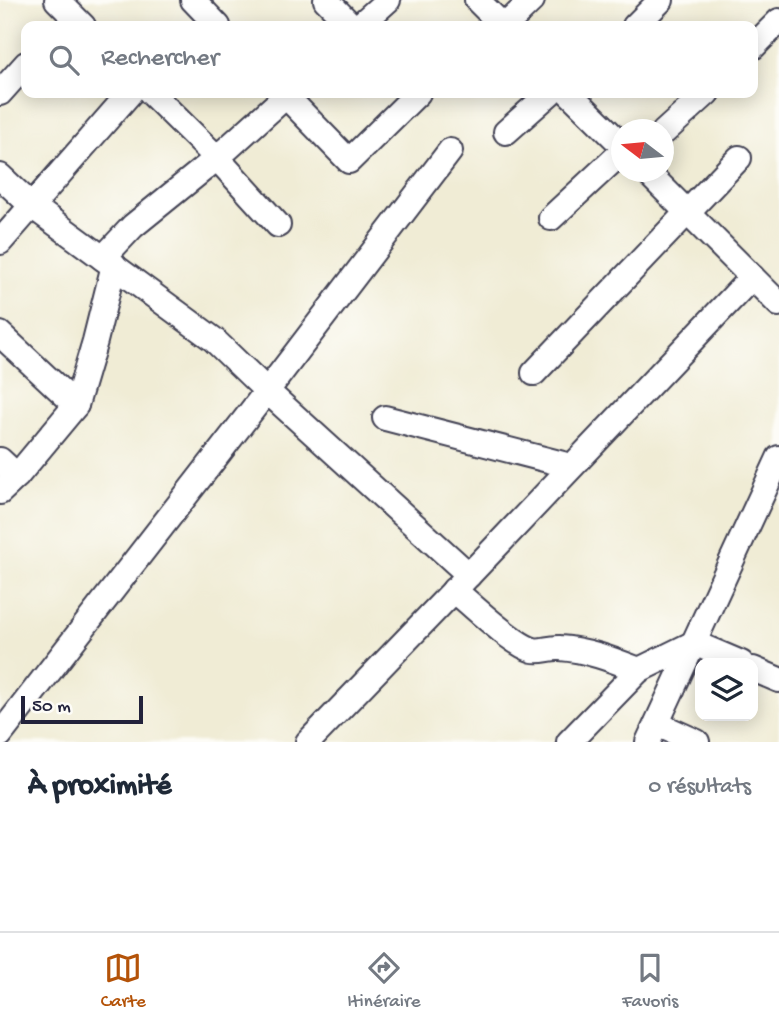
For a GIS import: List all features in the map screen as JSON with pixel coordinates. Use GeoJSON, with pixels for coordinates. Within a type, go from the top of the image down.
{"type":"FeatureCollection","features":[{"type":"Feature","properties":{"kind":"street"},"geometry":{"type":"LineString","coordinates":[[193,0],[213,21]]}},
{"type":"Feature","properties":{"kind":"street"},"geometry":{"type":"LineString","coordinates":[[326,0],[347,21]]}},
{"type":"Feature","properties":{"kind":"street"},"geometry":{"type":"LineString","coordinates":[[365,21],[388,0]]}},
{"type":"Feature","properties":{"kind":"street"},"geometry":{"type":"LineString","coordinates":[[492,19],[532,0]]}},
{"type":"Feature","properties":{"kind":"street"},"geometry":{"type":"LineString","coordinates":[[640,21],[661,0]]}},
{"type":"Feature","properties":{"kind":"street"},"geometry":{"type":"LineString","coordinates":[[758,42],[779,21]]}},
{"type":"Feature","properties":{"kind":"street"},"geometry":{"type":"LineString","coordinates":[[0,93],[21,70]]}},
{"type":"Feature","properties":{"kind":"street"},"geometry":{"type":"LineString","coordinates":[[5,227],[32,206],[126,98]]}},
{"type":"Feature","properties":{"kind":"street"},"geometry":{"type":"LineString","coordinates":[[156,98],[217,158],[278,225]]}},
{"type":"Feature","properties":{"kind":"street"},"geometry":{"type":"LineString","coordinates":[[6,476],[76,405],[95,341],[108,262],[132,226],[217,158],[282,98]]}},
{"type":"Feature","properties":{"kind":"street"},"geometry":{"type":"LineString","coordinates":[[290,98],[349,161],[413,98]]}},
{"type":"Feature","properties":{"kind":"street"},"geometry":{"type":"LineString","coordinates":[[506,132],[544,98]]}},
{"type":"Feature","properties":{"kind":"street"},"geometry":{"type":"LineString","coordinates":[[574,98],[611,135]]}},
{"type":"Feature","properties":{"kind":"street"},"geometry":{"type":"LineString","coordinates":[[674,122],[701,98]]}},
{"type":"Feature","properties":{"kind":"street"},"geometry":{"type":"LineString","coordinates":[[0,736],[450,151]]}},
{"type":"Feature","properties":{"kind":"street"},"geometry":{"type":"LineString","coordinates":[[534,373],[739,158]]}},
{"type":"Feature","properties":{"kind":"street"},"geometry":{"type":"LineString","coordinates":[[551,218],[611,161]]}},
{"type":"Feature","properties":{"kind":"street"},"geometry":{"type":"LineString","coordinates":[[0,176],[32,206],[213,340],[462,583],[519,644],[535,651],[556,648],[584,651],[639,670]]}},
{"type":"Feature","properties":{"kind":"street"},"geometry":{"type":"LineString","coordinates":[[657,182],[779,304]]}},
{"type":"Feature","properties":{"kind":"street"},"geometry":{"type":"LineString","coordinates":[[308,742],[752,277]]}},
{"type":"Feature","properties":{"kind":"street"},"geometry":{"type":"LineString","coordinates":[[0,334],[76,405]]}},
{"type":"Feature","properties":{"kind":"street"},"geometry":{"type":"LineString","coordinates":[[385,418],[571,466]]}},
{"type":"Feature","properties":{"kind":"street"},"geometry":{"type":"LineString","coordinates":[[697,742],[652,733],[779,458]]}},
{"type":"Feature","properties":{"kind":"street"},"geometry":{"type":"LineString","coordinates":[[569,742],[639,670],[694,643],[729,658]]}},
{"type":"Feature","properties":{"kind":"street"},"geometry":{"type":"LineString","coordinates":[[758,670],[779,680]]}}]}
